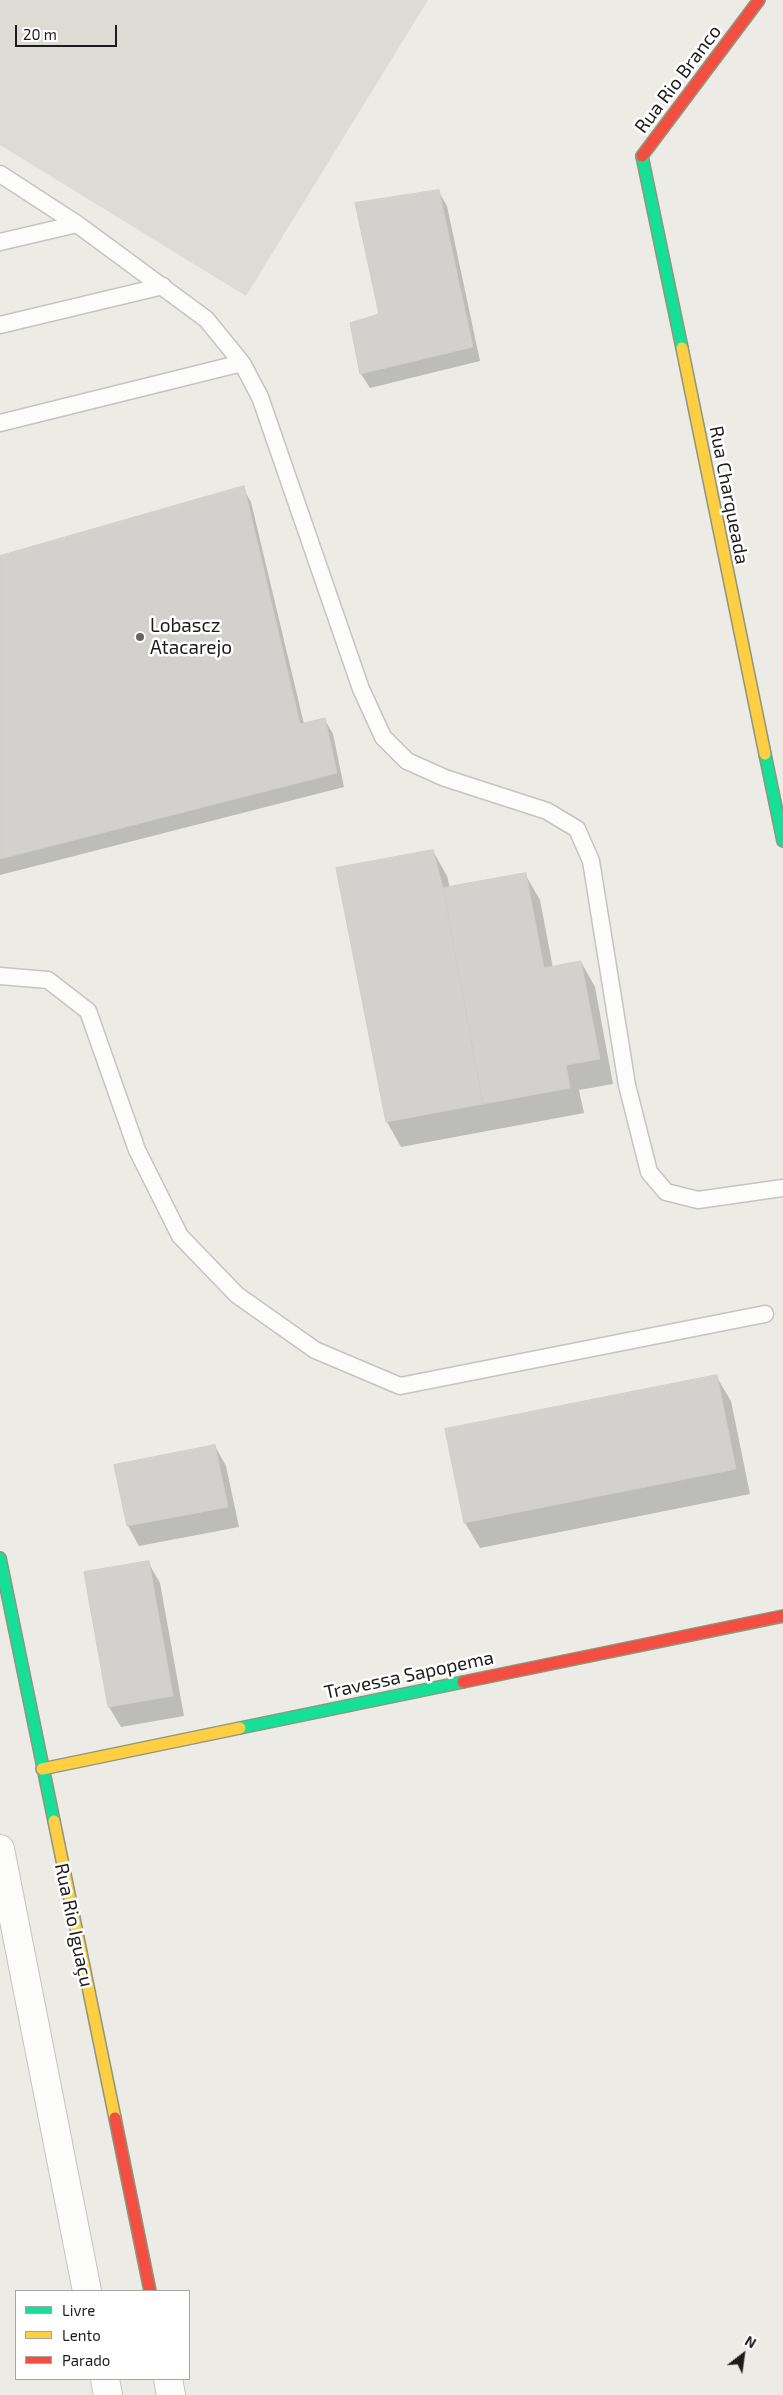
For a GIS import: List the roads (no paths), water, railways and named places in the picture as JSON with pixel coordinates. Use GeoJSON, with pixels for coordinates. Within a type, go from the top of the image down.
{"type":"FeatureCollection","features":[{"type":"Feature","properties":{"kind":"street","name":"Rua Rio Branco"},"geometry":{"type":"LineString","coordinates":[[642,156],[759,0]]}},
{"type":"Feature","properties":{"kind":"street","name":"Rua Charqueada"},"geometry":{"type":"LineString","coordinates":[[642,156],[783,841]]}},
{"type":"Feature","properties":{"kind":"street","name":"Rua Rio Iguaçu"},"geometry":{"type":"LineString","coordinates":[[0,1558],[150,2290]]}},
{"type":"Feature","properties":{"kind":"street","name":"Travessa Sapopema"},"geometry":{"type":"LineString","coordinates":[[42,1769],[783,1616]]}},
{"type":"Feature","properties":{"kind":"street"},"geometry":{"type":"LineString","coordinates":[[0,1848],[87,2290]]}},
{"type":"Feature","properties":{"kind":"street"},"geometry":{"type":"LineString","coordinates":[[105,2380],[108,2395]]}},
{"type":"Feature","properties":{"kind":"street"},"geometry":{"type":"LineString","coordinates":[[168,2380],[171,2395]]}},
{"type":"Feature","properties":{"kind":"lane"},"geometry":{"type":"LineString","coordinates":[[0,174],[77,224],[206,319],[242,363],[260,397],[361,689],[383,737],[407,761],[445,778],[547,811],[577,829],[591,861],[627,1084],[649,1172],[666,1192],[698,1200],[783,1188]]}},
{"type":"Feature","properties":{"kind":"lane"},"geometry":{"type":"LineString","coordinates":[[0,242],[77,224]]}},
{"type":"Feature","properties":{"kind":"lane"},"geometry":{"type":"LineString","coordinates":[[0,325],[163,286]]}},
{"type":"Feature","properties":{"kind":"lane"},"geometry":{"type":"LineString","coordinates":[[0,423],[242,363]]}},
{"type":"Feature","properties":{"kind":"lane"},"geometry":{"type":"LineString","coordinates":[[0,976],[48,980],[88,1011],[137,1150],[180,1236],[237,1296],[315,1350],[400,1386],[765,1314]]}},
{"type":"Feature","properties":{"kind":"place","name":"Lobascz Atacarejo"},"geometry":{"type":"Point","coordinates":[140,637]}}]}
